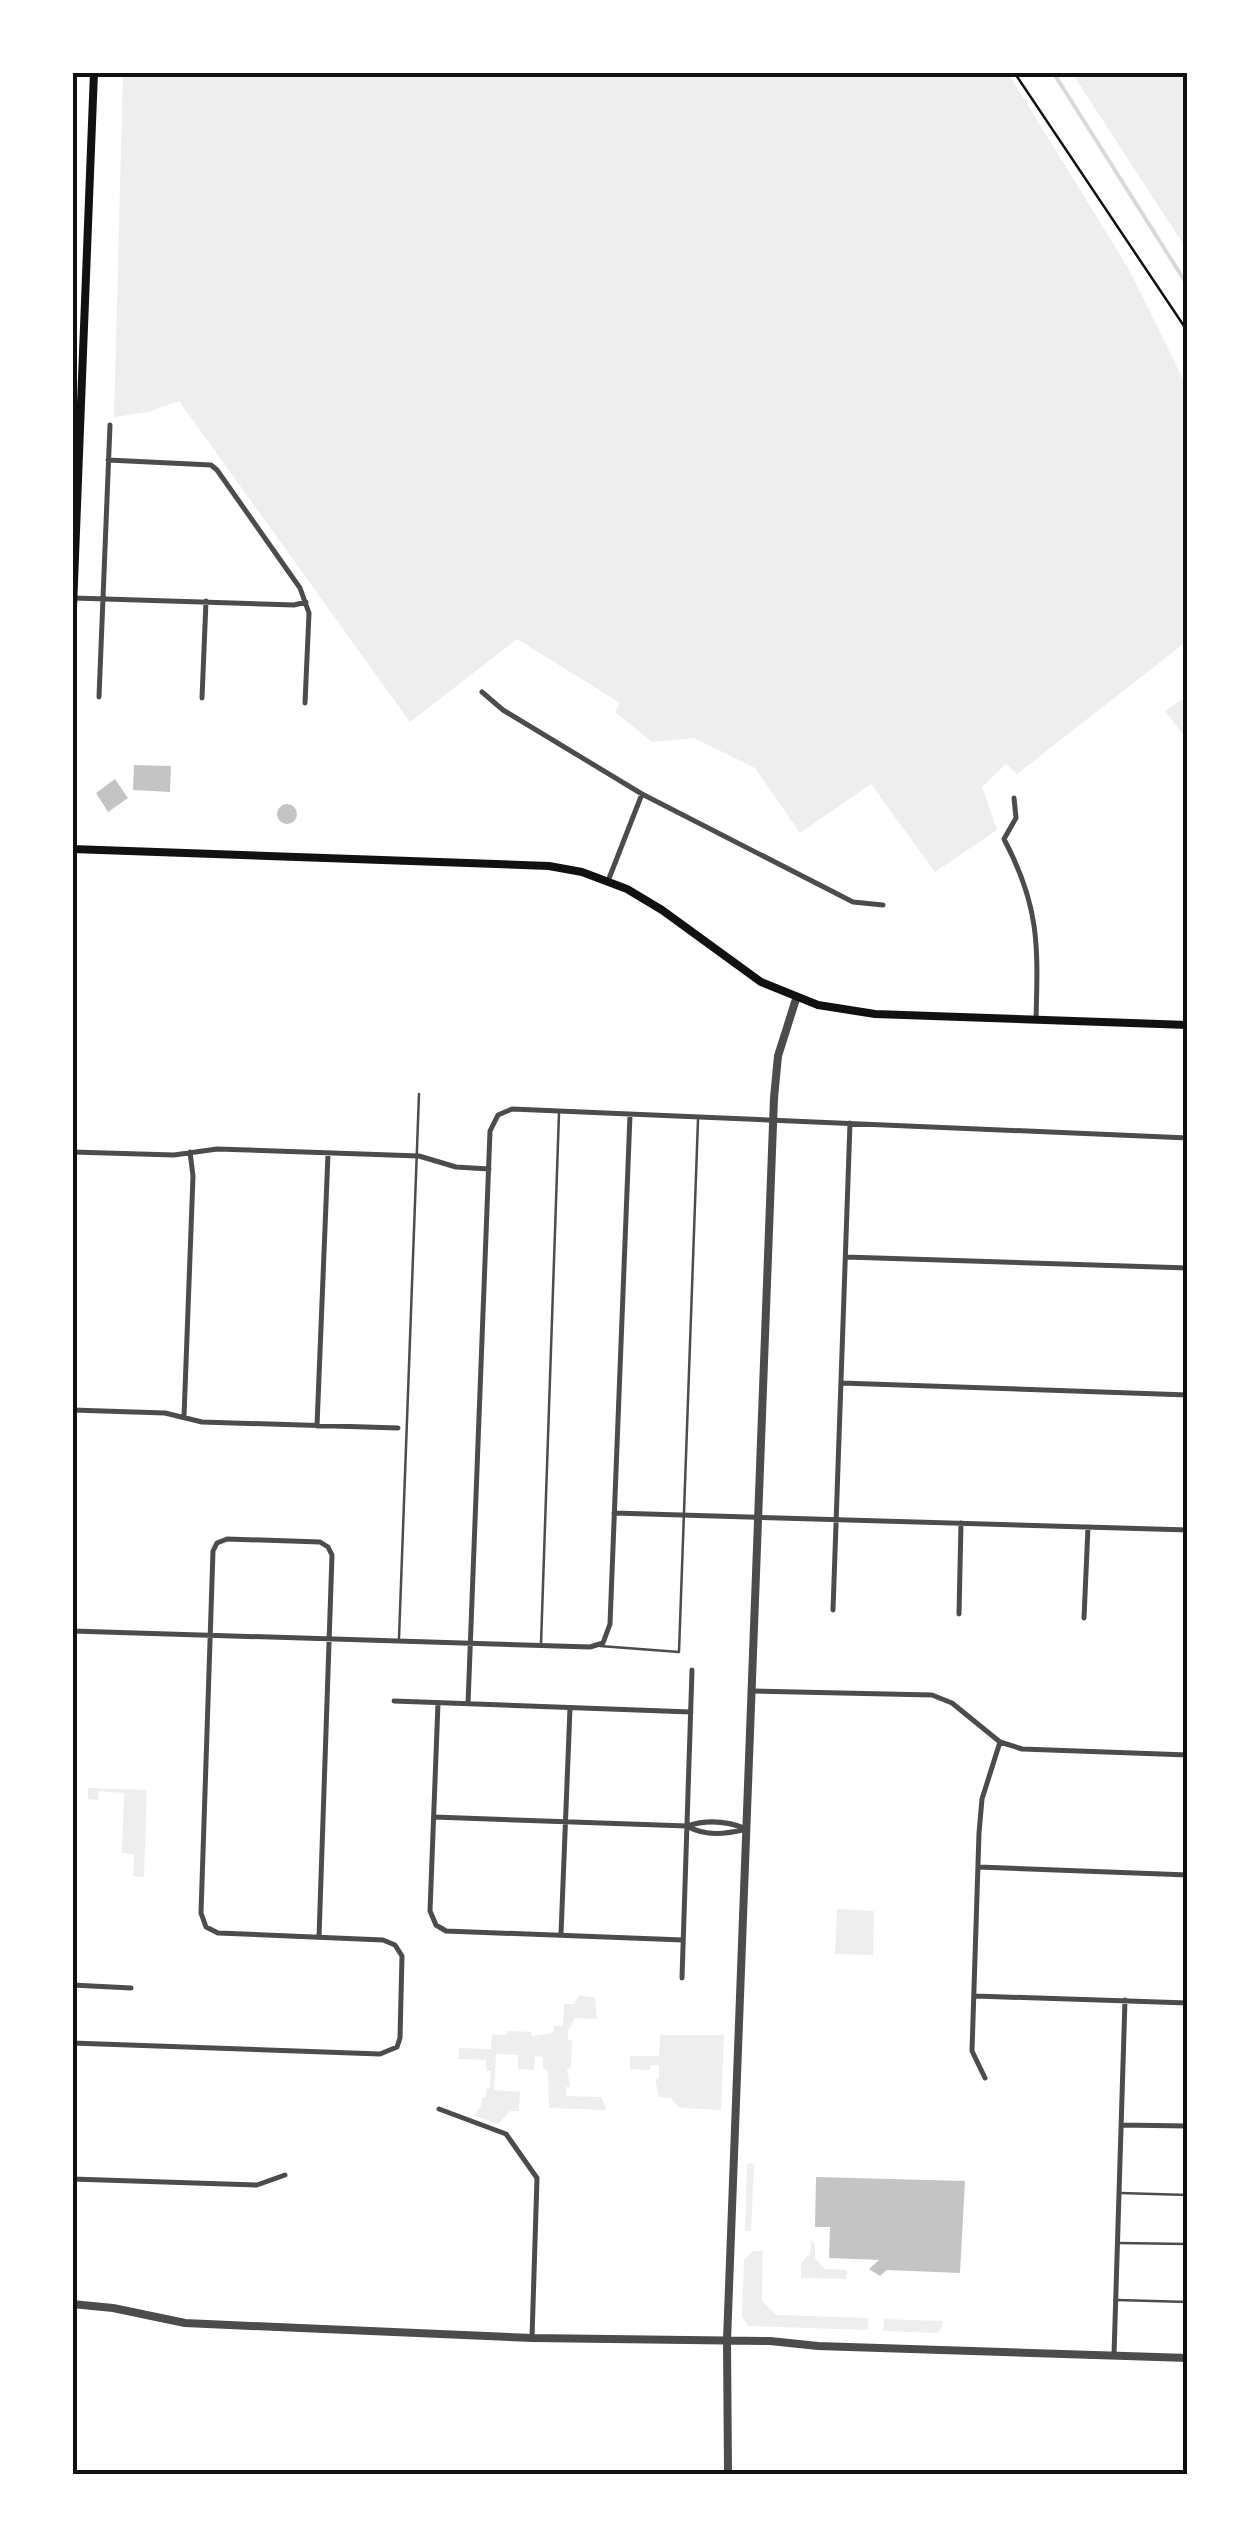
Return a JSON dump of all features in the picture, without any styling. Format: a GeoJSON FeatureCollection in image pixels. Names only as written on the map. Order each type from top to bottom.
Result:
{"type":"FeatureCollection","features":[{"type":"Feature","properties":{"kind":"main road"},"geometry":{"type":"LineString","coordinates":[[72,633],[76,433],[94,72]]}},
{"type":"Feature","properties":{"kind":"main road"},"geometry":{"type":"LineString","coordinates":[[72,849],[528,864],[572,870],[608,881],[650,902],[751,976],[796,999],[866,1013],[1188,1024]]}},
{"type":"Feature","properties":{"kind":"street"},"geometry":{"type":"LineString","coordinates":[[99,698],[110,425]]}},
{"type":"Feature","properties":{"kind":"street"},"geometry":{"type":"LineString","coordinates":[[108,460],[211,465],[290,573],[306,602],[306,703]]}},
{"type":"Feature","properties":{"kind":"street"},"geometry":{"type":"LineString","coordinates":[[74,598],[294,605],[306,602]]}},
{"type":"Feature","properties":{"kind":"street"},"geometry":{"type":"LineString","coordinates":[[202,698],[206,602]]}},
{"type":"Feature","properties":{"kind":"street"},"geometry":{"type":"LineString","coordinates":[[482,692],[504,710],[642,794],[853,902],[883,905]]}},
{"type":"Feature","properties":{"kind":"street"},"geometry":{"type":"LineString","coordinates":[[608,881],[642,794]]}},
{"type":"Feature","properties":{"kind":"street"},"geometry":{"type":"LineString","coordinates":[[1014,798],[1016,818],[1004,839],[1035,915],[1036,1020]]}},
{"type":"Feature","properties":{"kind":"street"},"geometry":{"type":"LineString","coordinates":[[728,2474],[728,2340],[774,1120],[778,1056],[796,999]]}},
{"type":"Feature","properties":{"kind":"street"},"geometry":{"type":"LineString","coordinates":[[468,1704],[490,1127],[498,1115],[512,1109],[1188,1138]]}},
{"type":"Feature","properties":{"kind":"street"},"geometry":{"type":"LineString","coordinates":[[72,1630],[599,1646],[608,1636],[610,1624],[630,1114]]}},
{"type":"Feature","properties":{"kind":"street"},"geometry":{"type":"LineString","coordinates":[[833,1610],[850,1123]]}},
{"type":"Feature","properties":{"kind":"street"},"geometry":{"type":"LineString","coordinates":[[72,1152],[174,1156],[216,1149],[417,1156],[456,1167],[489,1169]]}},
{"type":"Feature","properties":{"kind":"street"},"geometry":{"type":"LineString","coordinates":[[184,1416],[193,1176],[190,1152]]}},
{"type":"Feature","properties":{"kind":"street"},"geometry":{"type":"LineString","coordinates":[[318,1426],[328,1153]]}},
{"type":"Feature","properties":{"kind":"street"},"geometry":{"type":"LineString","coordinates":[[846,1257],[1188,1268]]}},
{"type":"Feature","properties":{"kind":"street"},"geometry":{"type":"LineString","coordinates":[[841,1383],[1188,1394]]}},
{"type":"Feature","properties":{"kind":"street"},"geometry":{"type":"LineString","coordinates":[[72,1410],[184,1416],[202,1422],[398,1428]]}},
{"type":"Feature","properties":{"kind":"street"},"geometry":{"type":"LineString","coordinates":[[614,1513],[1188,1530]]}},
{"type":"Feature","properties":{"kind":"street"},"geometry":{"type":"LineString","coordinates":[[959,1614],[961,1522]]}},
{"type":"Feature","properties":{"kind":"street"},"geometry":{"type":"LineString","coordinates":[[1084,1618],[1088,1527]]}},
{"type":"Feature","properties":{"kind":"street"},"geometry":{"type":"LineString","coordinates":[[72,2042],[380,2054],[398,2047],[402,1956],[396,1945],[383,1940],[218,1934],[206,1927],[201,1913],[213,1552],[218,1543],[227,1539],[320,1542],[332,1556],[319,1937]]}},
{"type":"Feature","properties":{"kind":"street"},"geometry":{"type":"LineString","coordinates":[[682,1978],[692,1670]]}},
{"type":"Feature","properties":{"kind":"street"},"geometry":{"type":"LineString","coordinates":[[752,1690],[932,1695],[962,1710],[1000,1742],[1022,1749],[1188,1755]]}},
{"type":"Feature","properties":{"kind":"street"},"geometry":{"type":"LineString","coordinates":[[394,1701],[691,1712]]}},
{"type":"Feature","properties":{"kind":"street"},"geometry":{"type":"LineString","coordinates":[[438,1703],[430,1911],[434,1923],[446,1930],[683,1940]]}},
{"type":"Feature","properties":{"kind":"street"},"geometry":{"type":"LineString","coordinates":[[561,1935],[570,1708]]}},
{"type":"Feature","properties":{"kind":"street"},"geometry":{"type":"LineString","coordinates":[[985,2078],[972,2051],[982,1799],[1000,1742]]}},
{"type":"Feature","properties":{"kind":"street"},"geometry":{"type":"LineString","coordinates":[[434,1817],[687,1826],[701,1821],[729,1822],[747,1828]]}},
{"type":"Feature","properties":{"kind":"street"},"geometry":{"type":"LineString","coordinates":[[687,1826],[700,1833],[729,1833],[747,1828]]}},
{"type":"Feature","properties":{"kind":"street"},"geometry":{"type":"LineString","coordinates":[[979,1867],[1188,1875]]}},
{"type":"Feature","properties":{"kind":"street"},"geometry":{"type":"LineString","coordinates":[[72,1986],[131,1988]]}},
{"type":"Feature","properties":{"kind":"street"},"geometry":{"type":"LineString","coordinates":[[976,1996],[1188,2003]]}},
{"type":"Feature","properties":{"kind":"street"},"geometry":{"type":"LineString","coordinates":[[1114,2355],[1125,2000]]}},
{"type":"Feature","properties":{"kind":"street"},"geometry":{"type":"LineString","coordinates":[[439,2109],[506,2134],[537,2178],[532,2338]]}},
{"type":"Feature","properties":{"kind":"street"},"geometry":{"type":"LineString","coordinates":[[1121,2125],[1188,2126]]}},
{"type":"Feature","properties":{"kind":"street"},"geometry":{"type":"LineString","coordinates":[[72,2179],[257,2185],[285,2175]]}},
{"type":"Feature","properties":{"kind":"street"},"geometry":{"type":"LineString","coordinates":[[72,2304],[185,2323],[1188,2358]]}},
{"type":"Feature","properties":{"kind":"lane"},"geometry":{"type":"LineString","coordinates":[[399,1641],[420,1094]]}},
{"type":"Feature","properties":{"kind":"lane"},"geometry":{"type":"LineString","coordinates":[[540,1646],[559,1111]]}},
{"type":"Feature","properties":{"kind":"lane"},"geometry":{"type":"LineString","coordinates":[[599,1646],[679,1652],[698,1117]]}},
{"type":"Feature","properties":{"kind":"lane"},"geometry":{"type":"LineString","coordinates":[[1118,2193],[1188,2195]]}},
{"type":"Feature","properties":{"kind":"lane"},"geometry":{"type":"LineString","coordinates":[[1117,2242],[1188,2244]]}},
{"type":"Feature","properties":{"kind":"lane"},"geometry":{"type":"LineString","coordinates":[[1115,2300],[1188,2302]]}},
{"type":"Feature","properties":{"kind":"path"},"geometry":{"type":"LineString","coordinates":[[1014,72],[1188,332]]}},
{"type":"Feature","properties":{"kind":"shaded area"},"geometry":{"type":"Polygon","coordinates":[[[123,73],[1008,73],[1127,266],[1187,387],[1187,641],[1017,774],[1006,764],[982,787],[997,830],[935,872],[871,784],[800,833],[755,768],[694,738],[652,742],[615,712],[620,703],[517,639],[410,722],[179,401],[148,412],[114,417],[123,73]]]}},
{"type":"Feature","properties":{"kind":"shaded area"},"geometry":{"type":"Polygon","coordinates":[[[1072,73],[1187,73],[1187,250],[1072,73]]]}},
{"type":"Feature","properties":{"kind":"shaded area"},"geometry":{"type":"Polygon","coordinates":[[[1187,696],[1187,740],[1165,711],[1187,696]]]}},
{"type":"Feature","properties":{"kind":"shaded area"},"geometry":{"type":"Polygon","coordinates":[[[88,1788],[147,1790],[144,1877],[133,1876],[134,1854],[122,1853],[124,1793],[99,1791],[98,1800],[88,1799],[88,1788]]]}},
{"type":"Feature","properties":{"kind":"shaded area"},"geometry":{"type":"Polygon","coordinates":[[[837,1909],[874,1911],[873,1955],[835,1954],[837,1909]]]}},
{"type":"Feature","properties":{"kind":"shaded area"},"geometry":{"type":"Polygon","coordinates":[[[579,1995],[595,1998],[597,2019],[575,2018],[568,2031],[568,2040],[572,2041],[571,2068],[567,2069],[570,2087],[566,2087],[566,2096],[602,2097],[606,2110],[549,2108],[548,2072],[543,2067],[543,2057],[535,2056],[534,2070],[518,2069],[518,2055],[496,2054],[494,2090],[520,2092],[519,2111],[510,2111],[498,2124],[474,2115],[490,2088],[491,2071],[487,2071],[486,2060],[458,2059],[459,2048],[491,2049],[492,2034],[506,2035],[507,2031],[531,2032],[532,2036],[553,2033],[554,2026],[563,2026],[564,2004],[574,2004],[579,1995]]]}},
{"type":"Feature","properties":{"kind":"shaded area"},"geometry":{"type":"Polygon","coordinates":[[[660,2035],[724,2035],[721,2110],[680,2108],[671,2098],[659,2097],[655,2079],[659,2078],[659,2065],[651,2065],[650,2070],[630,2069],[630,2056],[659,2056],[660,2035]]]}},
{"type":"Feature","properties":{"kind":"shaded area"},"geometry":{"type":"Polygon","coordinates":[[[751,2163],[751,2231],[745,2231],[747,2164],[751,2163]]]}},
{"type":"Feature","properties":{"kind":"shaded area"},"geometry":{"type":"Polygon","coordinates":[[[811,2240],[815,2244],[815,2258],[825,2269],[847,2270],[846,2279],[801,2278],[801,2263],[810,2254],[811,2240]]]}},
{"type":"Feature","properties":{"kind":"shaded area"},"geometry":{"type":"Polygon","coordinates":[[[753,2251],[763,2251],[762,2301],[776,2315],[868,2318],[868,2330],[748,2326],[742,2316],[744,2260],[753,2251]]]}},
{"type":"Feature","properties":{"kind":"shaded area"},"geometry":{"type":"Polygon","coordinates":[[[884,2319],[942,2321],[942,2328],[937,2333],[883,2331],[884,2319]]]}},
{"type":"Feature","properties":{"kind":"building"},"geometry":{"type":"Polygon","coordinates":[[[134,765],[171,766],[170,792],[133,790],[134,765]]]}},
{"type":"Feature","properties":{"kind":"building"},"geometry":{"type":"Polygon","coordinates":[[[115,779],[128,798],[108,812],[96,793],[115,779]]]}},
{"type":"Feature","properties":{"kind":"building"},"geometry":{"type":"Polygon","coordinates":[[[287,804],[297,814],[287,824],[277,814],[287,804]]]}},
{"type":"Feature","properties":{"kind":"building"},"geometry":{"type":"Polygon","coordinates":[[[816,2177],[965,2181],[960,2273],[887,2270],[880,2276],[869,2269],[879,2260],[829,2258],[830,2227],[815,2227],[816,2177]]]}},
{"type":"Feature","properties":{"kind":"waterway"},"geometry":{"type":"LineString","coordinates":[[1053,72],[1188,286]]}}]}
